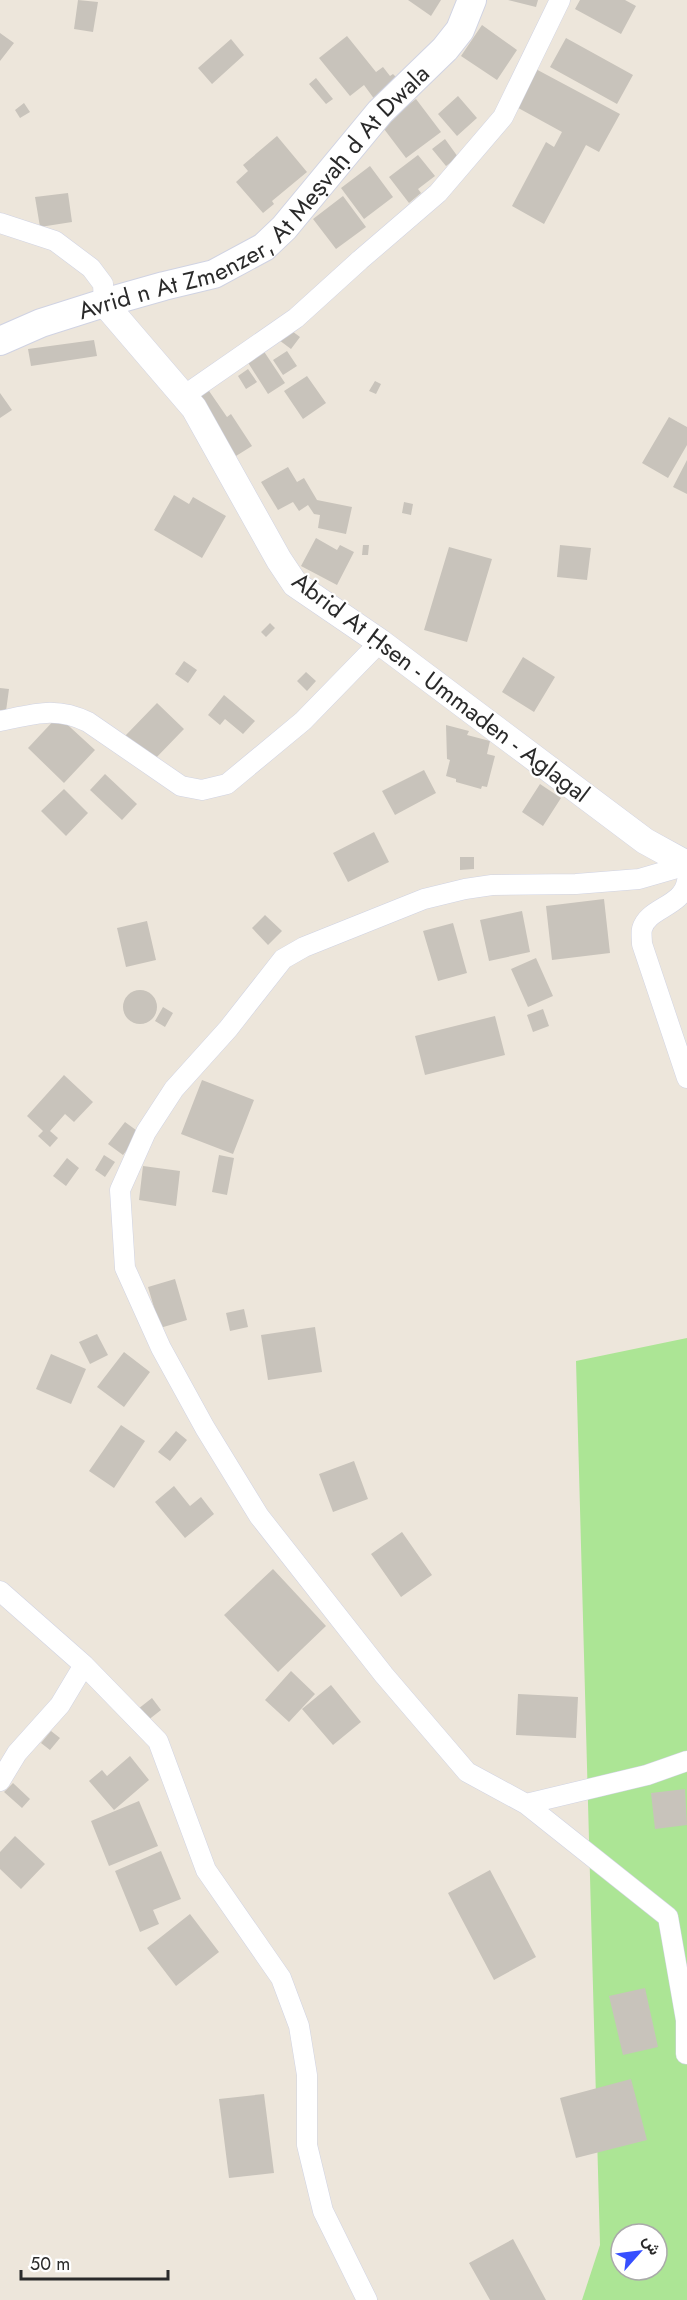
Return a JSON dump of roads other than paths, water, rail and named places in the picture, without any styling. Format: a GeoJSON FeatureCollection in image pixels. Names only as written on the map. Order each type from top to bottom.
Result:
{"type":"FeatureCollection","features":[{"type":"Feature","properties":{"kind":"main road","name":"Avrid n At Zmenzer, At Meṣvaḥ d At Dwala"},"geometry":{"type":"LineString","coordinates":[[0,341],[41,323],[104,303],[164,285],[214,274],[264,247],[284,228],[380,112],[445,49],[460,30],[472,0]]}},
{"type":"Feature","properties":{"kind":"street"},"geometry":{"type":"LineString","coordinates":[[185,395],[296,318],[438,193],[503,117],[560,0]]}},
{"type":"Feature","properties":{"kind":"street"},"geometry":{"type":"LineString","coordinates":[[0,223],[55,241],[91,268],[103,284],[104,303]]}},
{"type":"Feature","properties":{"kind":"street","name":"Abrid At Ḥsen - Ummaden - Aglagal"},"geometry":{"type":"LineString","coordinates":[[104,303],[185,395],[222,456],[279,560],[296,584],[380,642],[645,841],[687,864]]}},
{"type":"Feature","properties":{"kind":"street"},"geometry":{"type":"LineString","coordinates":[[0,722],[52,711],[73,715],[88,722],[181,786],[202,790],[227,784],[303,721],[380,642]]}},
{"type":"Feature","properties":{"kind":"street"},"geometry":{"type":"LineString","coordinates":[[686,2054],[686,2020],[668,1917],[526,1804],[467,1772],[384,1675],[259,1516],[205,1428],[161,1348],[125,1268],[120,1190],[146,1132],[174,1089],[228,1029],[283,959],[304,947],[424,899],[465,889],[492,885],[576,884],[639,879],[687,864]]}},
{"type":"Feature","properties":{"kind":"street"},"geometry":{"type":"LineString","coordinates":[[687,881],[687,885],[677,900],[647,921],[642,930],[642,944],[687,1078]]}},
{"type":"Feature","properties":{"kind":"street"},"geometry":{"type":"LineString","coordinates":[[0,1590],[84,1665],[158,1741],[206,1870],[281,1978],[299,2026],[307,2075],[307,2145],[323,2211],[367,2300]]}},
{"type":"Feature","properties":{"kind":"street"},"geometry":{"type":"LineString","coordinates":[[0,1781],[17,1753],[60,1705],[84,1665]]}},
{"type":"Feature","properties":{"kind":"street"},"geometry":{"type":"LineString","coordinates":[[526,1804],[647,1775],[687,1761]]}}]}
